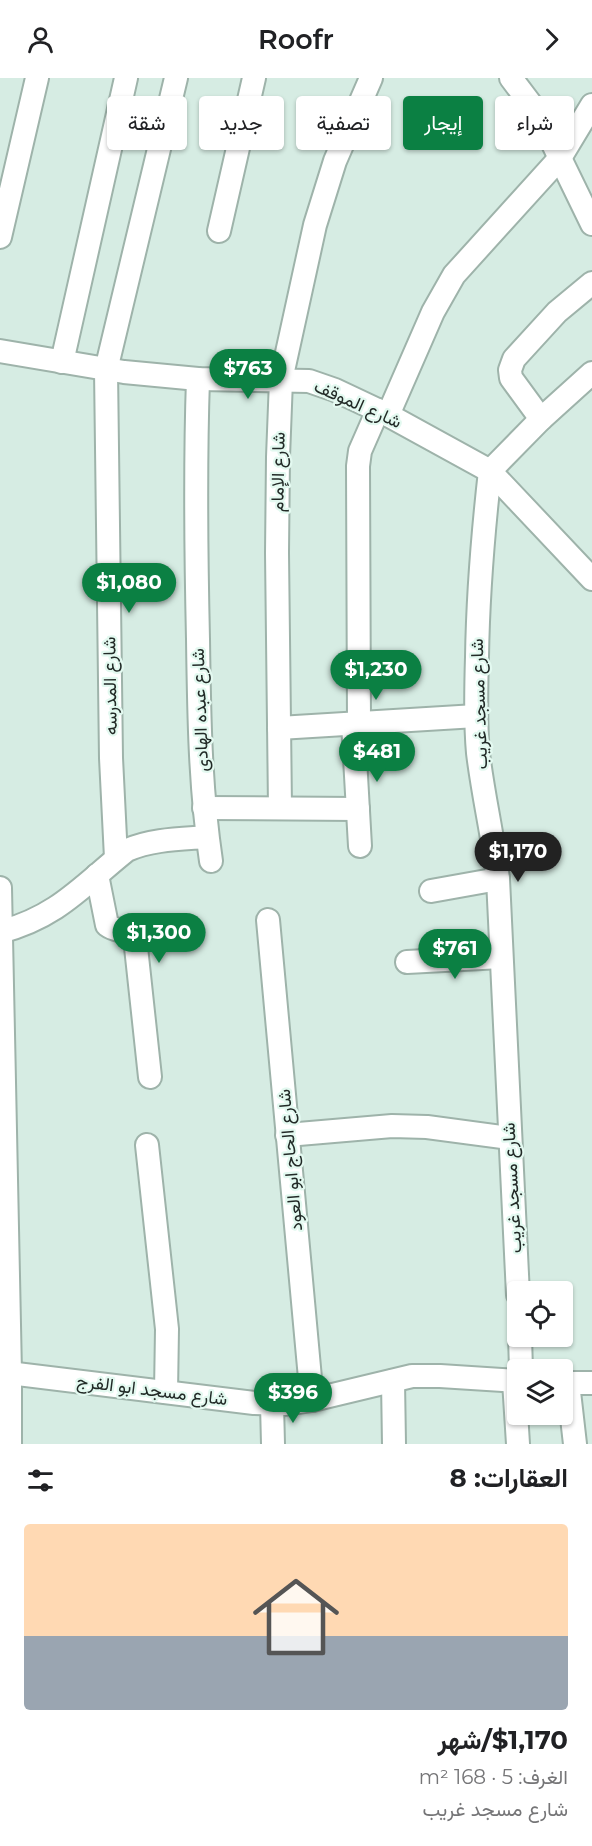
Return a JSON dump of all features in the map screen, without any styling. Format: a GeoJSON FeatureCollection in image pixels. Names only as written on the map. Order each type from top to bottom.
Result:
{"type":"FeatureCollection","features":[{"type":"Feature","properties":{"kind":"street"},"geometry":{"type":"LineString","coordinates":[[0,237],[37,78]]}},
{"type":"Feature","properties":{"kind":"street"},"geometry":{"type":"LineString","coordinates":[[62,362],[126,78]]}},
{"type":"Feature","properties":{"kind":"street","name":"شارع المدرسه"},"geometry":{"type":"LineString","coordinates":[[116,858],[111,758],[106,370],[176,78]]}},
{"type":"Feature","properties":{"kind":"street"},"geometry":{"type":"LineString","coordinates":[[219,231],[254,78]]}},
{"type":"Feature","properties":{"kind":"street","name":"شارع الإمام"},"geometry":{"type":"LineString","coordinates":[[280,808],[278,469],[281,380],[315,225],[335,161],[371,78]]}},
{"type":"Feature","properties":{"kind":"street"},"geometry":{"type":"LineString","coordinates":[[513,79],[539,115],[592,224]]}},
{"type":"Feature","properties":{"kind":"street"},"geometry":{"type":"LineString","coordinates":[[360,846],[356,723],[360,451],[383,413],[454,275],[560,158],[592,105]]}},
{"type":"Feature","properties":{"kind":"street"},"geometry":{"type":"LineString","coordinates":[[541,419],[512,378],[510,370],[513,359],[557,312],[592,283]]}},
{"type":"Feature","properties":{"kind":"street","name":"شارع الموقف"},"geometry":{"type":"LineString","coordinates":[[0,351],[106,370],[198,379],[309,381],[335,390],[383,413],[490,471],[592,579]]}},
{"type":"Feature","properties":{"kind":"street"},"geometry":{"type":"LineString","coordinates":[[490,471],[541,419],[592,373]]}},
{"type":"Feature","properties":{"kind":"street","name":"شارع عبده الهادى"},"geometry":{"type":"LineString","coordinates":[[198,379],[195,477],[200,744],[204,807],[211,861]]}},
{"type":"Feature","properties":{"kind":"street","name":"شارع مسجد غريب"},"geometry":{"type":"LineString","coordinates":[[490,471],[482,537],[478,604],[476,716],[483,789],[493,838],[498,879],[517,1281]]}},
{"type":"Feature","properties":{"kind":"street"},"geometry":{"type":"LineString","coordinates":[[279,728],[476,716]]}},
{"type":"Feature","properties":{"kind":"street"},"geometry":{"type":"LineString","coordinates":[[204,807],[358,809]]}},
{"type":"Feature","properties":{"kind":"street"},"geometry":{"type":"LineString","coordinates":[[1,931],[45,914],[65,903],[116,858],[140,844],[207,837]]}},
{"type":"Feature","properties":{"kind":"street"},"geometry":{"type":"LineString","coordinates":[[97,875],[107,925],[112,929],[128,932],[135,938],[150,1077]]}},
{"type":"Feature","properties":{"kind":"street"},"geometry":{"type":"LineString","coordinates":[[431,891],[498,879]]}},
{"type":"Feature","properties":{"kind":"street"},"geometry":{"type":"LineString","coordinates":[[0,888],[5,1372],[10,1444]]}},
{"type":"Feature","properties":{"kind":"street","name":"شارع الحاج ابو العود"},"geometry":{"type":"LineString","coordinates":[[268,920],[312,1400]]}},
{"type":"Feature","properties":{"kind":"street"},"geometry":{"type":"LineString","coordinates":[[407,962],[501,957]]}},
{"type":"Feature","properties":{"kind":"street"},"geometry":{"type":"LineString","coordinates":[[287,1135],[392,1126],[427,1127],[510,1138]]}},
{"type":"Feature","properties":{"kind":"street"},"geometry":{"type":"LineString","coordinates":[[147,1145],[167,1329],[166,1392]]}},
{"type":"Feature","properties":{"kind":"street","name":"شارع مسجد ابو الفرج"},"geometry":{"type":"LineString","coordinates":[[5,1372],[272,1404],[312,1400],[412,1376],[507,1377]]}},
{"type":"Feature","properties":{"kind":"street"},"geometry":{"type":"LineString","coordinates":[[393,1381],[394,1444]]}},
{"type":"Feature","properties":{"kind":"street"},"geometry":{"type":"LineString","coordinates":[[573,1383],[592,1383]]}},
{"type":"Feature","properties":{"kind":"street"},"geometry":{"type":"LineString","coordinates":[[272,1404],[273,1444]]}},
{"type":"Feature","properties":{"kind":"street"},"geometry":{"type":"LineString","coordinates":[[518,1425],[518,1444]]}},
{"type":"Feature","properties":{"kind":"street"},"geometry":{"type":"LineString","coordinates":[[572,1425],[575,1444]]}}]}
